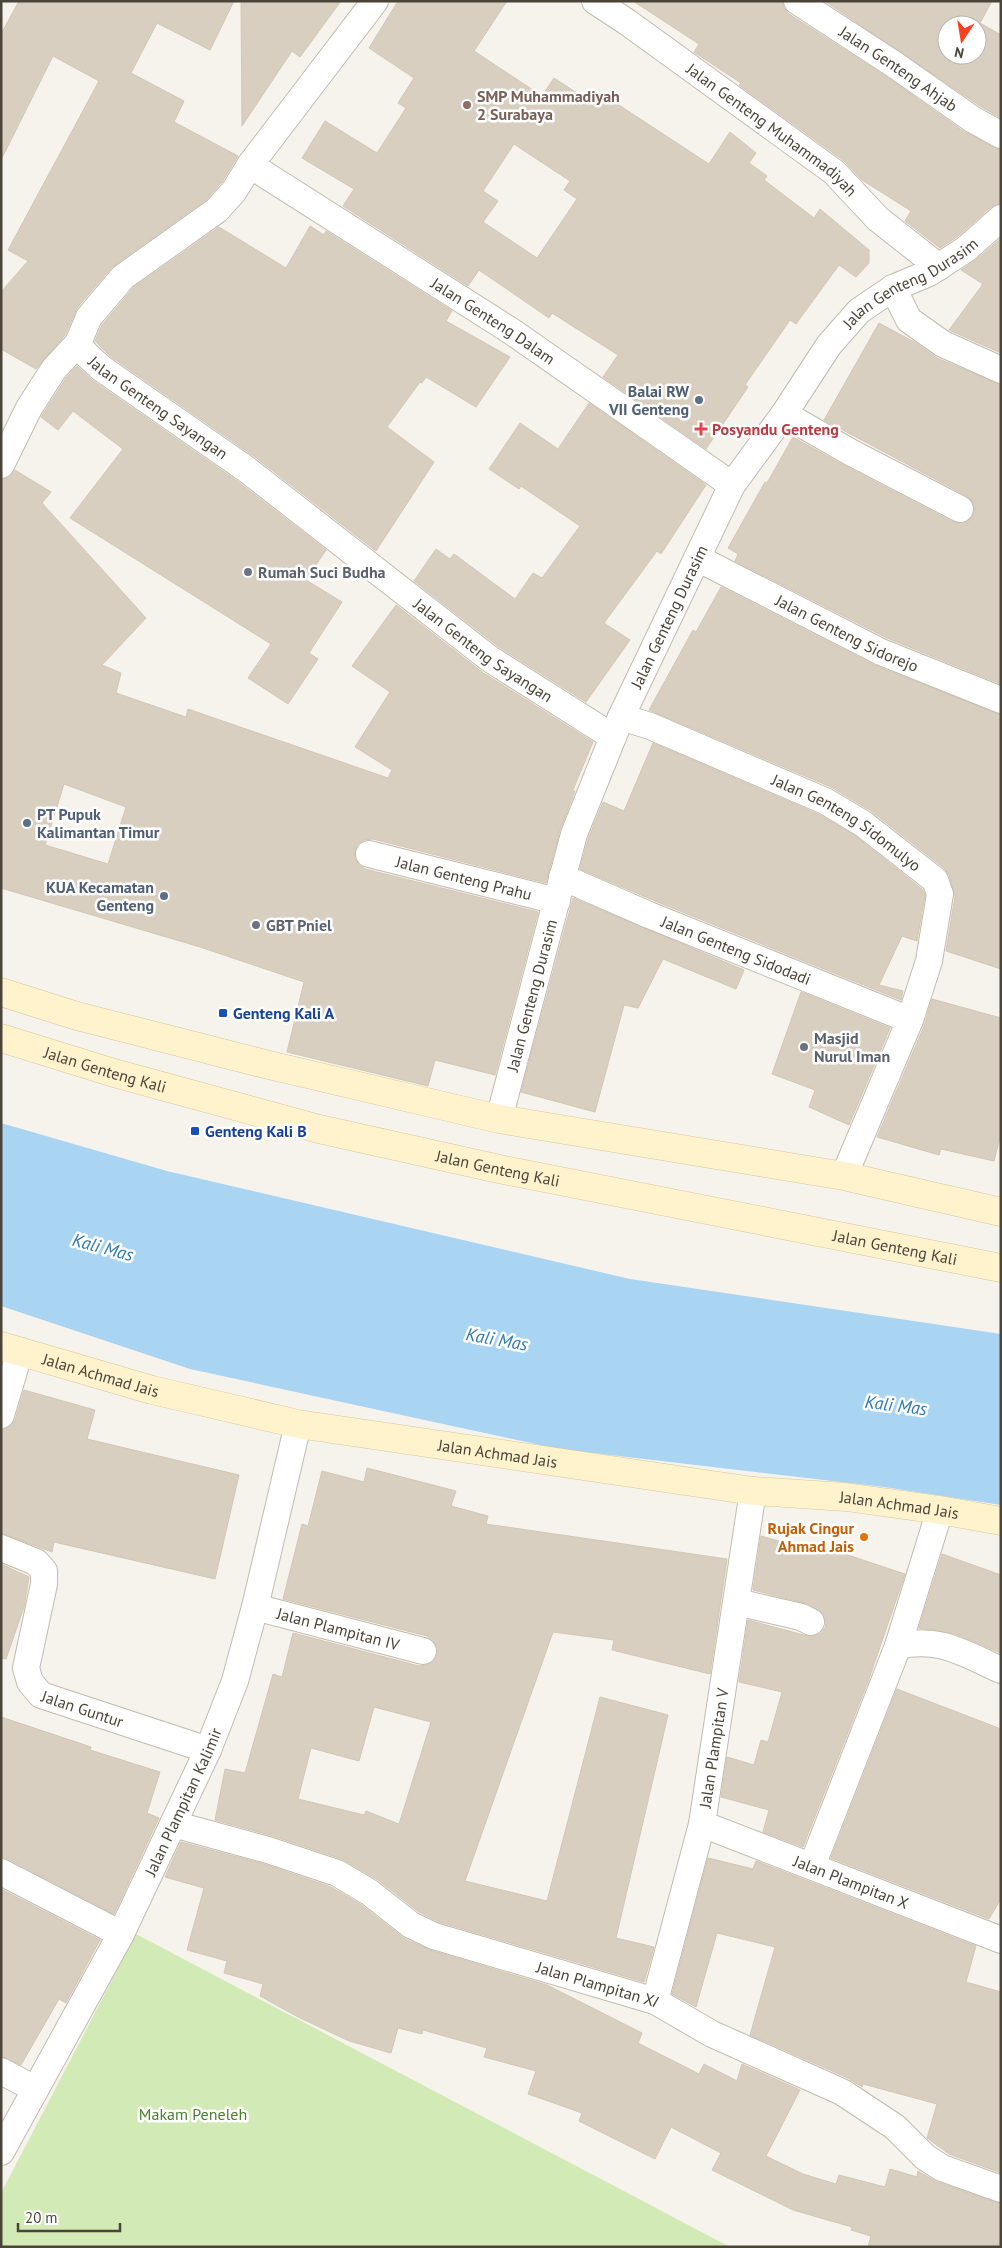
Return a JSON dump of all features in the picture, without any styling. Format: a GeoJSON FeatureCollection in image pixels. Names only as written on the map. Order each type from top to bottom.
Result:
{"type":"FeatureCollection","features":[{"type":"Feature","properties":{"kind":"main road"},"geometry":{"type":"LineString","coordinates":[[1,992],[125,1028],[499,1119],[844,1176],[1001,1212]]}},
{"type":"Feature","properties":{"kind":"main road","name":"Jalan Genteng Kali"},"geometry":{"type":"LineString","coordinates":[[1,1038],[114,1073],[320,1129],[499,1169],[1001,1268]]}},
{"type":"Feature","properties":{"kind":"main road","name":"Jalan Achmad Jais"},"geometry":{"type":"LineString","coordinates":[[11,1349],[152,1390],[298,1424],[753,1491],[846,1497],[940,1510],[1001,1521]]}},
{"type":"Feature","properties":{"kind":"street","name":"Jalan Genteng Sayangan"},"geometry":{"type":"LineString","coordinates":[[375,1],[250,165],[234,191],[217,210],[124,277],[89,317],[78,343],[86,354],[101,368],[246,469],[490,659],[617,727]]}},
{"type":"Feature","properties":{"kind":"street","name":"Jalan Genteng Muhammadiyah"},"geometry":{"type":"LineString","coordinates":[[595,1],[627,22],[834,172],[878,219],[939,267]]}},
{"type":"Feature","properties":{"kind":"street","name":"Jalan Genteng Ahjab"},"geometry":{"type":"LineString","coordinates":[[797,1],[895,65],[972,119],[1001,136]]}},
{"type":"Feature","properties":{"kind":"street","name":"Jalan Genteng Dalam"},"geometry":{"type":"LineString","coordinates":[[250,165],[511,331],[732,485]]}},
{"type":"Feature","properties":{"kind":"street","name":"Jalan Genteng Durasim"},"geometry":{"type":"LineString","coordinates":[[499,1119],[574,834],[617,727],[732,485],[784,414],[829,345],[859,311],[893,288],[939,267],[966,250],[1001,218]]}},
{"type":"Feature","properties":{"kind":"street"},"geometry":{"type":"LineString","coordinates":[[893,288],[909,320],[943,344],[1001,370]]}},
{"type":"Feature","properties":{"kind":"street"},"geometry":{"type":"LineString","coordinates":[[1,465],[29,408],[54,369],[78,343]]}},
{"type":"Feature","properties":{"kind":"street"},"geometry":{"type":"LineString","coordinates":[[784,414],[850,452],[960,509]]}},
{"type":"Feature","properties":{"kind":"street","name":"Jalan Genteng Sidorejo"},"geometry":{"type":"LineString","coordinates":[[697,558],[881,652],[1001,700]]}},
{"type":"Feature","properties":{"kind":"street","name":"Jalan Genteng Sidomulyo"},"geometry":{"type":"LineString","coordinates":[[617,727],[650,726],[825,801],[862,824],[935,880],[940,894],[929,961],[910,1020],[844,1176]]}},
{"type":"Feature","properties":{"kind":"street","name":"Jalan Genteng Prahu"},"geometry":{"type":"LineString","coordinates":[[369,854],[560,889]]}},
{"type":"Feature","properties":{"kind":"street","name":"Jalan Genteng Sidodadi"},"geometry":{"type":"LineString","coordinates":[[560,889],[649,915],[910,1020]]}},
{"type":"Feature","properties":{"kind":"street"},"geometry":{"type":"LineString","coordinates":[[1,1415],[11,1349]]}},
{"type":"Feature","properties":{"kind":"street","name":"Jalan Plampitan Kalimir"},"geometry":{"type":"LineString","coordinates":[[1,2152],[121,1934],[208,1750],[235,1681],[255,1607],[298,1424]]}},
{"type":"Feature","properties":{"kind":"street","name":"Jalan Plampitan V"},"geometry":{"type":"LineString","coordinates":[[655,2001],[702,1824],[753,1491]]}},
{"type":"Feature","properties":{"kind":"street"},"geometry":{"type":"LineString","coordinates":[[812,1866],[898,1646],[940,1510]]}},
{"type":"Feature","properties":{"kind":"street","name":"Jalan Guntur"},"geometry":{"type":"LineString","coordinates":[[1,1548],[36,1562],[44,1571],[44,1584],[26,1668],[30,1682],[41,1695],[208,1750]]}},
{"type":"Feature","properties":{"kind":"street"},"geometry":{"type":"LineString","coordinates":[[737,1602],[801,1617],[811,1622]]}},
{"type":"Feature","properties":{"kind":"street","name":"Jalan Plampitan IV"},"geometry":{"type":"LineString","coordinates":[[255,1607],[423,1651]]}},
{"type":"Feature","properties":{"kind":"street"},"geometry":{"type":"LineString","coordinates":[[898,1646],[915,1642],[940,1643],[1001,1670]]}},
{"type":"Feature","properties":{"kind":"street","name":"Jalan Plampitan XI"},"geometry":{"type":"LineString","coordinates":[[173,1824],[268,1850],[338,1873],[369,1892],[411,1925],[434,1936],[655,2001],[712,2034],[842,2092],[894,2127],[925,2157],[942,2168],[1001,2189]]}},
{"type":"Feature","properties":{"kind":"street","name":"Jalan Plampitan X"},"geometry":{"type":"LineString","coordinates":[[702,1824],[1001,1940]]}},
{"type":"Feature","properties":{"kind":"street"},"geometry":{"type":"LineString","coordinates":[[1,1872],[121,1934]]}},
{"type":"Feature","properties":{"kind":"street"},"geometry":{"type":"LineString","coordinates":[[1,2071],[35,2089]]}},
{"type":"Feature","properties":{"kind":"green space","name":"Makam Peneleh"},"geometry":{"type":"Polygon","coordinates":[[[136,1934],[730,2247],[1,2247],[1,2193],[136,1934]]]}},
{"type":"Feature","properties":{"kind":"water","name":"Kali Mas"},"geometry":{"type":"Polygon","coordinates":[[[1,1123],[167,1171],[630,1279],[1001,1334],[1001,1505],[884,1487],[559,1449],[190,1369],[1,1306],[1,1123]]]}},
{"type":"Feature","properties":{"kind":"building"},"geometry":{"type":"Polygon","coordinates":[[[19,1],[234,1],[210,50],[157,23],[131,73],[184,101],[174,122],[238,156],[222,182],[207,199],[112,267],[77,308],[65,335],[36,369],[1,349],[1,292],[28,261],[8,250],[99,81],[53,56],[1,160],[1,34],[19,1]]]}},
{"type":"Feature","properties":{"kind":"building"},"geometry":{"type":"Polygon","coordinates":[[[241,1],[341,1],[300,57],[292,51],[242,126],[241,1]]]}},
{"type":"Feature","properties":{"kind":"building"},"geometry":{"type":"Polygon","coordinates":[[[398,1],[507,1],[474,51],[542,96],[554,78],[592,103],[599,92],[709,164],[730,132],[756,153],[749,163],[767,176],[764,180],[814,218],[820,209],[869,250],[869,263],[856,277],[839,265],[796,324],[790,320],[745,385],[748,387],[706,449],[603,377],[618,355],[552,313],[549,318],[479,270],[468,286],[343,206],[354,189],[302,158],[325,121],[377,153],[406,108],[398,103],[414,78],[369,48],[398,1]],[[514,144],[483,191],[498,201],[483,222],[537,258],[577,199],[564,190],[570,181],[514,144]]]}},
{"type":"Feature","properties":{"kind":"building"},"geometry":{"type":"Polygon","coordinates":[[[633,1],[782,1],[784,8],[789,14],[887,77],[963,131],[1001,150],[1001,203],[991,207],[957,237],[940,248],[905,221],[911,211],[862,180],[843,160],[739,85],[741,83],[694,52],[699,44],[633,1]]]}},
{"type":"Feature","properties":{"kind":"building"},"geometry":{"type":"Polygon","coordinates":[[[825,1],[992,1],[984,15],[937,15],[937,65],[987,65],[987,27],[1001,35],[1001,118],[980,106],[825,1]]]}},
{"type":"Feature","properties":{"kind":"building"},"geometry":{"type":"Polygon","coordinates":[[[310,226],[324,235],[326,231],[452,311],[446,321],[510,357],[476,407],[426,377],[422,383],[420,382],[387,427],[434,462],[376,551],[255,457],[110,356],[95,341],[102,325],[133,288],[219,227],[286,268],[310,226]]]}},
{"type":"Feature","properties":{"kind":"building"},"geometry":{"type":"Polygon","coordinates":[[[1001,238],[1001,353],[949,330],[983,284],[961,270],[976,260],[1001,238]]]}},
{"type":"Feature","properties":{"kind":"building"},"geometry":{"type":"Polygon","coordinates":[[[879,323],[916,343],[937,358],[1001,385],[1001,684],[887,638],[735,561],[738,554],[728,548],[793,437],[953,522],[961,524],[973,516],[975,508],[967,496],[824,420],[879,323]]]}},
{"type":"Feature","properties":{"kind":"building"},"geometry":{"type":"Polygon","coordinates":[[[77,366],[92,380],[237,481],[326,550],[306,580],[342,602],[309,653],[318,659],[288,704],[248,678],[271,644],[70,518],[123,449],[73,411],[58,430],[41,417],[66,378],[77,366]]]}},
{"type":"Feature","properties":{"kind":"building"},"geometry":{"type":"Polygon","coordinates":[[[589,403],[706,485],[661,554],[657,551],[604,623],[630,640],[586,702],[499,647],[414,581],[436,549],[450,559],[454,554],[515,599],[533,573],[542,578],[580,526],[521,486],[519,489],[489,469],[520,423],[558,449],[589,403]]]}},
{"type":"Feature","properties":{"kind":"building"},"geometry":{"type":"Polygon","coordinates":[[[15,470],[51,492],[42,503],[146,618],[102,665],[121,673],[116,693],[186,717],[188,709],[388,778],[392,770],[355,747],[390,692],[352,666],[396,605],[482,672],[593,742],[573,790],[575,791],[560,830],[546,883],[373,839],[364,840],[358,844],[355,850],[355,859],[365,869],[538,912],[495,1075],[435,1060],[428,1086],[287,1052],[304,982],[200,947],[1,888],[1,480],[10,477],[15,470]],[[64,784],[45,845],[108,864],[126,807],[64,784]]]}},
{"type":"Feature","properties":{"kind":"building"},"geometry":{"type":"Polygon","coordinates":[[[721,587],[874,665],[1001,715],[1001,969],[946,951],[955,896],[949,875],[944,868],[871,811],[831,787],[649,710],[693,630],[696,632],[721,587]]]}},
{"type":"Feature","properties":{"kind":"building"},"geometry":{"type":"Polygon","coordinates":[[[653,743],[818,814],[854,835],[922,889],[925,895],[917,941],[902,936],[879,985],[903,991],[901,1000],[580,869],[588,839],[603,802],[624,811],[653,743]]]}},
{"type":"Feature","properties":{"kind":"building"},"geometry":{"type":"Polygon","coordinates":[[[573,898],[744,970],[736,989],[663,959],[638,1008],[624,1005],[595,1112],[521,1092],[573,898]]]}},
{"type":"Feature","properties":{"kind":"building"},"geometry":{"type":"Polygon","coordinates":[[[801,992],[890,1028],[849,1125],[809,1107],[815,1090],[772,1074],[801,992]]]}},
{"type":"Feature","properties":{"kind":"building"},"geometry":{"type":"Polygon","coordinates":[[[932,999],[1001,1018],[1001,1133],[994,1161],[941,1149],[939,1155],[877,1137],[924,1026],[932,999]]]}},
{"type":"Feature","properties":{"kind":"building"},"geometry":{"type":"Polygon","coordinates":[[[24,1390],[95,1410],[87,1439],[239,1475],[215,1579],[54,1542],[52,1552],[1,1533],[1,1430],[11,1426],[15,1420],[24,1390]]]}},
{"type":"Feature","properties":{"kind":"building"},"geometry":{"type":"Polygon","coordinates":[[[367,1468],[456,1491],[451,1506],[488,1516],[486,1524],[727,1559],[710,1674],[612,1650],[614,1640],[553,1632],[465,1881],[547,1901],[600,1697],[668,1715],[616,1938],[654,1947],[644,1982],[439,1922],[419,1912],[378,1880],[342,1859],[273,1836],[215,1820],[225,1769],[245,1773],[273,1674],[282,1677],[293,1633],[419,1666],[427,1665],[434,1661],[437,1655],[437,1647],[433,1640],[427,1636],[283,1599],[302,1524],[308,1526],[322,1471],[364,1482],[367,1468]],[[374,1707],[359,1761],[311,1748],[298,1799],[364,1815],[366,1811],[399,1824],[431,1722],[374,1707]]]}},
{"type":"Feature","properties":{"kind":"building"},"geometry":{"type":"Polygon","coordinates":[[[761,1536],[822,1553],[824,1547],[905,1574],[869,1679],[803,1847],[763,1832],[769,1810],[721,1797],[727,1757],[754,1765],[761,1740],[768,1742],[782,1692],[739,1682],[748,1620],[811,1637],[820,1634],[825,1628],[826,1622],[823,1613],[808,1604],[753,1590],[761,1536]]]}},
{"type":"Feature","properties":{"kind":"building"},"geometry":{"type":"Polygon","coordinates":[[[942,1554],[1001,1575],[1001,1653],[955,1634],[919,1628],[942,1554]]]}},
{"type":"Feature","properties":{"kind":"building"},"geometry":{"type":"Polygon","coordinates":[[[1,1564],[29,1577],[24,1607],[6,1659],[1,1658],[1,1564]]]}},
{"type":"Feature","properties":{"kind":"building"},"geometry":{"type":"Polygon","coordinates":[[[897,1689],[1001,1729],[1001,1899],[989,1919],[831,1858],[897,1689]]]}},
{"type":"Feature","properties":{"kind":"building"},"geometry":{"type":"Polygon","coordinates":[[[1,1717],[91,1747],[90,1750],[160,1772],[147,1813],[159,1818],[114,1914],[1,1857],[1,1717]]]}},
{"type":"Feature","properties":{"kind":"building"},"geometry":{"type":"Polygon","coordinates":[[[181,1842],[264,1864],[331,1887],[360,1904],[405,1939],[430,1950],[547,1985],[642,2033],[638,2043],[699,2074],[704,2064],[737,2081],[742,2064],[800,2090],[766,2156],[803,2174],[836,2184],[839,2175],[885,2187],[890,2169],[917,2177],[918,2171],[937,2182],[1001,2204],[1001,2247],[868,2247],[871,2236],[851,2230],[852,2227],[793,2210],[712,2170],[721,2153],[671,2127],[655,2159],[579,2121],[582,2113],[528,2094],[536,2071],[484,2057],[487,2048],[423,2030],[422,2034],[398,2028],[391,2053],[349,2041],[298,2017],[260,1996],[263,1984],[224,1973],[227,1961],[187,1950],[204,1888],[165,1877],[181,1842]]]}},
{"type":"Feature","properties":{"kind":"building"},"geometry":{"type":"Polygon","coordinates":[[[708,1858],[753,1869],[756,1861],[976,1946],[966,1982],[1001,1992],[1001,2173],[949,2154],[927,2138],[937,2104],[863,2084],[862,2087],[848,2078],[750,2035],[775,1947],[717,1933],[696,2007],[672,1994],[708,1858]]]}},
{"type":"Feature","properties":{"kind":"building"},"geometry":{"type":"Polygon","coordinates":[[[1,1889],[100,1940],[66,2003],[59,1999],[21,2065],[1,2056],[1,1889]]]}},
{"type":"Feature","properties":{"kind":"place","name":"SMP Muhammadiyah 2 Surabaya"},"geometry":{"type":"Point","coordinates":[467,105]}},
{"type":"Feature","properties":{"kind":"place","name":"Balai RW VII Genteng"},"geometry":{"type":"Point","coordinates":[699,400]}},
{"type":"Feature","properties":{"kind":"place","name":"Posyandu Genteng"},"geometry":{"type":"Point","coordinates":[701,429]}},
{"type":"Feature","properties":{"kind":"place","name":"Rumah Suci Budha"},"geometry":{"type":"Point","coordinates":[248,572]}},
{"type":"Feature","properties":{"kind":"place","name":"PT Pupuk Kalimantan Timur"},"geometry":{"type":"Point","coordinates":[27,823]}},
{"type":"Feature","properties":{"kind":"place","name":"KUA Kecamatan Genteng"},"geometry":{"type":"Point","coordinates":[164,896]}},
{"type":"Feature","properties":{"kind":"place","name":"GBT Pniel"},"geometry":{"type":"Point","coordinates":[256,925]}},
{"type":"Feature","properties":{"kind":"place","name":"Genteng Kali A"},"geometry":{"type":"Point","coordinates":[223,1013]}},
{"type":"Feature","properties":{"kind":"place","name":"Masjid Nurul Iman"},"geometry":{"type":"Point","coordinates":[804,1047]}},
{"type":"Feature","properties":{"kind":"place","name":"Genteng Kali B"},"geometry":{"type":"Point","coordinates":[195,1131]}},
{"type":"Feature","properties":{"kind":"place","name":"Rujak Cingur Ahmad Jais"},"geometry":{"type":"Point","coordinates":[864,1537]}}]}
